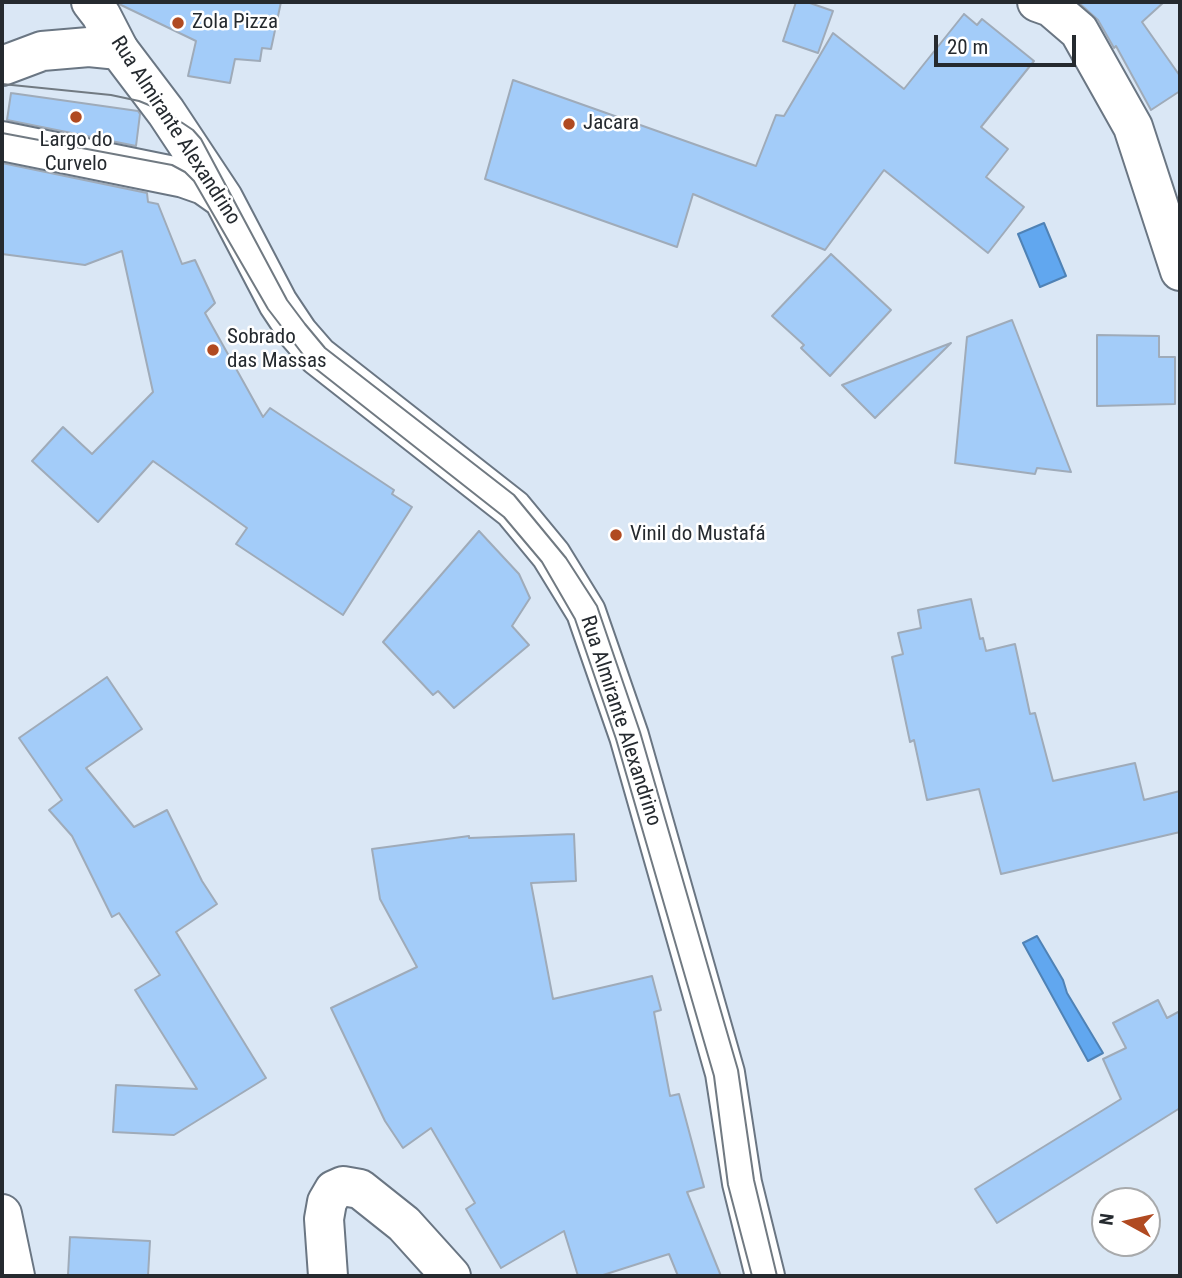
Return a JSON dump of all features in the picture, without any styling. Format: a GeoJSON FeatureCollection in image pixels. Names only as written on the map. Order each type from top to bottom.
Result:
{"type":"FeatureCollection","features":[{"type":"Feature","properties":{"kind":"street"},"geometry":{"type":"LineString","coordinates":[[1037,2],[1051,8],[1079,31],[1133,127],[1180,271]]}},
{"type":"Feature","properties":{"kind":"street","name":"Rua Almirante Alexandrino"},"geometry":{"type":"LineString","coordinates":[[102,6],[119,50],[166,112],[223,198],[278,303],[298,334],[318,356],[513,509],[551,555],[586,612],[629,736],[725,1073],[742,1183],[765,1276]]}},
{"type":"Feature","properties":{"kind":"street"},"geometry":{"type":"LineString","coordinates":[[2,66],[41,51],[89,47],[119,50]]}},
{"type":"Feature","properties":{"kind":"street"},"geometry":{"type":"LineString","coordinates":[[2,141],[184,178],[223,198]]}},
{"type":"Feature","properties":{"kind":"street"},"geometry":{"type":"LineString","coordinates":[[328,1276],[324,1219],[327,1202],[334,1191],[343,1186],[360,1189],[404,1224],[451,1276]]}},
{"type":"Feature","properties":{"kind":"street"},"geometry":{"type":"LineString","coordinates":[[2,1214],[15,1276]]}},
{"type":"Feature","properties":{"kind":"water"},"geometry":{"type":"Polygon","coordinates":[[[1044,223],[1066,276],[1040,287],[1018,234],[1044,223]]]}},
{"type":"Feature","properties":{"kind":"water"},"geometry":{"type":"Polygon","coordinates":[[[1037,936],[1103,1053],[1088,1061],[1023,943],[1037,936]]]}},
{"type":"Feature","properties":{"kind":"building"},"geometry":{"type":"Polygon","coordinates":[[[118,2],[281,2],[271,49],[262,48],[260,61],[235,59],[230,83],[188,76],[196,41],[118,2]]]}},
{"type":"Feature","properties":{"kind":"building"},"geometry":{"type":"Polygon","coordinates":[[[796,2],[807,2],[833,11],[818,53],[783,41],[796,2]]]}},
{"type":"Feature","properties":{"kind":"building"},"geometry":{"type":"Polygon","coordinates":[[[1078,2],[1164,2],[1142,22],[1180,76],[1180,91],[1151,110],[1116,46],[1114,48],[1098,20],[1078,2]]]}},
{"type":"Feature","properties":{"kind":"building"},"geometry":{"type":"Polygon","coordinates":[[[964,14],[977,25],[982,19],[1034,61],[981,127],[1008,149],[986,177],[1024,207],[988,253],[884,170],[825,250],[693,194],[677,247],[485,179],[513,80],[756,166],[776,115],[784,116],[833,33],[904,89],[964,14]]]}},
{"type":"Feature","properties":{"kind":"building"},"geometry":{"type":"Polygon","coordinates":[[[11,93],[138,111],[140,114],[136,146],[7,120],[11,93]]]}},
{"type":"Feature","properties":{"kind":"building"},"geometry":{"type":"Polygon","coordinates":[[[2,163],[147,193],[148,202],[158,204],[182,264],[195,260],[215,303],[205,313],[263,417],[270,408],[394,490],[392,494],[412,507],[343,615],[236,544],[247,528],[153,461],[98,522],[32,461],[63,427],[92,454],[153,392],[122,251],[85,265],[2,254],[2,163]]]}},
{"type":"Feature","properties":{"kind":"building"},"geometry":{"type":"Polygon","coordinates":[[[831,254],[891,310],[830,376],[801,348],[804,345],[772,316],[831,254]]]}},
{"type":"Feature","properties":{"kind":"building"},"geometry":{"type":"Polygon","coordinates":[[[1012,320],[1071,472],[1037,468],[1035,474],[955,463],[967,337],[1012,320]]]}},
{"type":"Feature","properties":{"kind":"building"},"geometry":{"type":"Polygon","coordinates":[[[1097,335],[1159,336],[1159,357],[1175,357],[1175,404],[1097,406],[1097,335]]]}},
{"type":"Feature","properties":{"kind":"building"},"geometry":{"type":"Polygon","coordinates":[[[951,343],[875,418],[842,385],[951,343]]]}},
{"type":"Feature","properties":{"kind":"building"},"geometry":{"type":"Polygon","coordinates":[[[479,531],[519,574],[530,598],[512,626],[529,645],[454,708],[438,691],[433,695],[383,642],[479,531]]]}},
{"type":"Feature","properties":{"kind":"building"},"geometry":{"type":"Polygon","coordinates":[[[971,599],[980,639],[983,638],[986,651],[1015,644],[1030,714],[1035,713],[1053,781],[1135,763],[1144,800],[1180,791],[1180,832],[1001,874],[979,789],[927,800],[914,740],[910,742],[892,657],[903,654],[898,633],[921,628],[918,610],[971,599]]]}},
{"type":"Feature","properties":{"kind":"building"},"geometry":{"type":"Polygon","coordinates":[[[107,677],[142,729],[86,768],[134,827],[167,810],[202,881],[217,904],[176,932],[266,1078],[174,1135],[113,1132],[116,1085],[197,1089],[135,990],[160,975],[119,913],[112,917],[72,836],[49,810],[62,800],[19,738],[107,677]]]}},
{"type":"Feature","properties":{"kind":"building"},"geometry":{"type":"Polygon","coordinates":[[[574,834],[576,881],[531,883],[553,999],[652,976],[661,1010],[654,1012],[670,1096],[679,1094],[704,1187],[687,1192],[721,1276],[678,1276],[669,1254],[600,1276],[578,1276],[564,1231],[501,1268],[466,1209],[475,1203],[431,1128],[403,1148],[385,1121],[331,1008],[417,967],[380,899],[372,849],[469,836],[574,834]]]}},
{"type":"Feature","properties":{"kind":"building"},"geometry":{"type":"Polygon","coordinates":[[[1158,1000],[1167,1018],[1180,1011],[1180,1108],[997,1223],[975,1189],[1121,1099],[1103,1059],[1126,1048],[1113,1023],[1158,1000]]]}},
{"type":"Feature","properties":{"kind":"building"},"geometry":{"type":"Polygon","coordinates":[[[70,1237],[150,1241],[148,1276],[68,1275],[70,1237]]]}},
{"type":"Feature","properties":{"kind":"tram line"},"geometry":{"type":"LineString","coordinates":[[2,84],[111,95],[139,101],[166,112],[193,130],[201,139],[287,300],[325,348],[514,495],[566,558],[597,606],[640,732],[738,1070],[754,1180],[777,1276]]}},
{"type":"Feature","properties":{"kind":"tram line"},"geometry":{"type":"LineString","coordinates":[[2,133],[172,165],[185,172],[194,181],[268,309],[311,365],[504,517],[542,562],[575,619],[616,739],[714,1076],[728,1185],[752,1276]]}},
{"type":"Feature","properties":{"kind":"place","name":"Zola Pizza"},"geometry":{"type":"Point","coordinates":[178,23]}},
{"type":"Feature","properties":{"kind":"place","name":"Largo do Curvelo"},"geometry":{"type":"Point","coordinates":[76,117]}},
{"type":"Feature","properties":{"kind":"place","name":"Jacara"},"geometry":{"type":"Point","coordinates":[569,124]}},
{"type":"Feature","properties":{"kind":"place","name":"Sobrado das Massas"},"geometry":{"type":"Point","coordinates":[213,350]}},
{"type":"Feature","properties":{"kind":"place","name":"Vinil do Mustafá"},"geometry":{"type":"Point","coordinates":[616,535]}}]}
